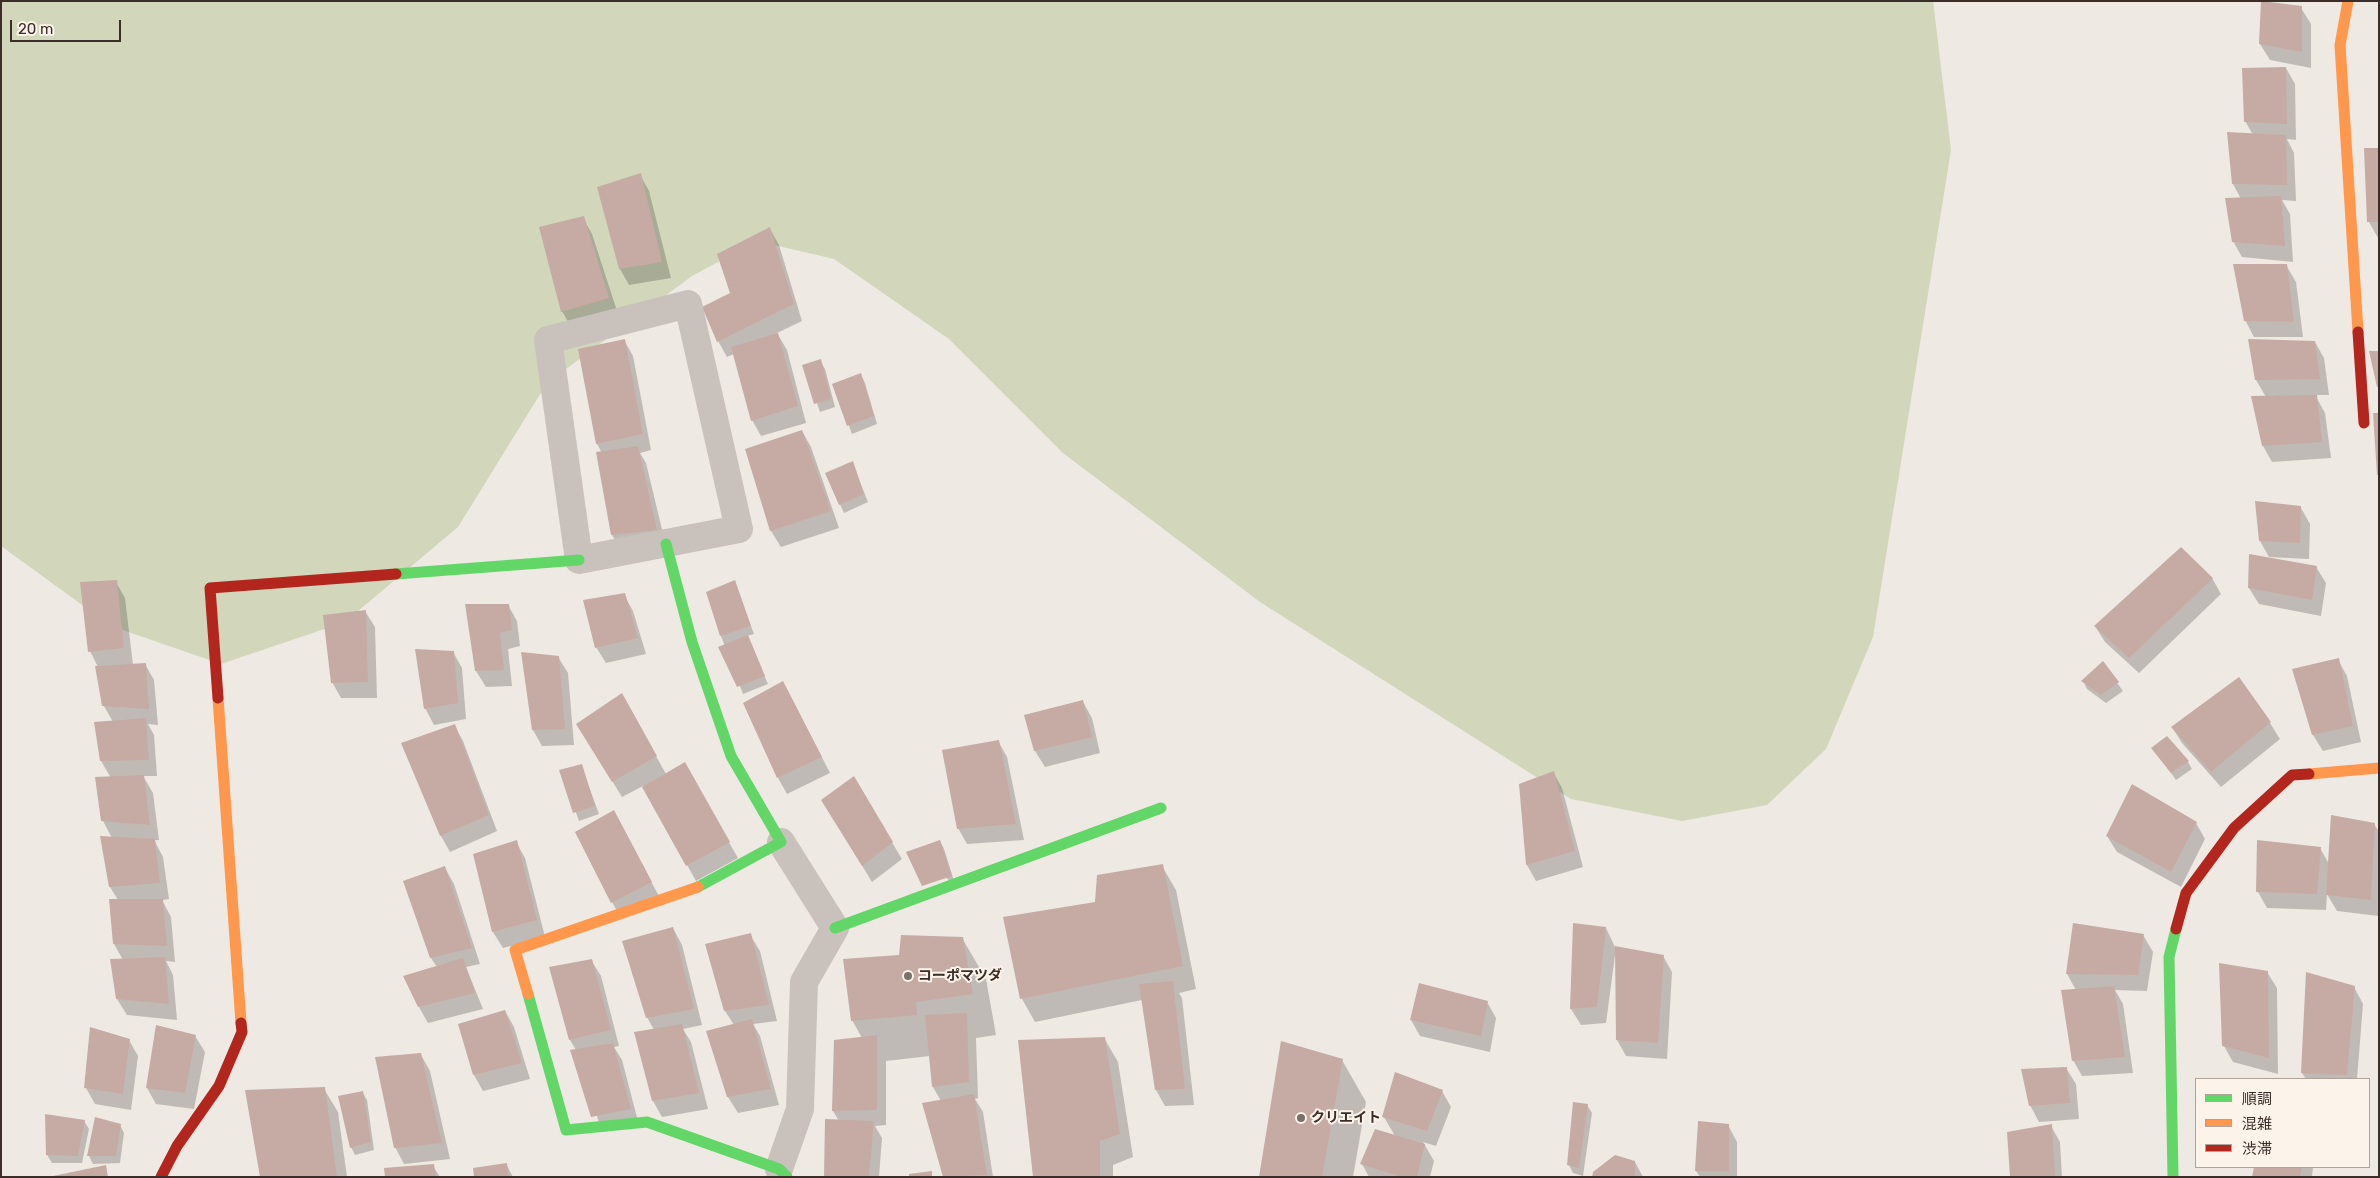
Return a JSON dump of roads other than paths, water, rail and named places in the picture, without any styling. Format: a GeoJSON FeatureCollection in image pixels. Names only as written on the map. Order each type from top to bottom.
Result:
{"type":"FeatureCollection","features":[{"type":"Feature","properties":{"kind":"street"},"geometry":{"type":"LineString","coordinates":[[2348,1],[2340,45],[2364,423]]}},
{"type":"Feature","properties":{"kind":"street"},"geometry":{"type":"LineString","coordinates":[[161,1177],[177,1146],[219,1086],[242,1032],[210,588],[579,560],[740,529],[688,304],[548,340],[579,560]]}},
{"type":"Feature","properties":{"kind":"street"},"geometry":{"type":"LineString","coordinates":[[666,544],[692,642],[732,756],[781,842],[835,928]]}},
{"type":"Feature","properties":{"kind":"street"},"geometry":{"type":"LineString","coordinates":[[2173,1177],[2169,957],[2186,893],[2234,828],[2292,775],[2379,768]]}},
{"type":"Feature","properties":{"kind":"street"},"geometry":{"type":"LineString","coordinates":[[781,842],[694,889],[515,950],[566,1130],[647,1122],[783,1173],[800,1109],[804,982],[835,928],[1161,808]]}},
{"type":"Feature","properties":{"kind":"place","name":"コーポマツダ"},"geometry":{"type":"Point","coordinates":[908,976]}},
{"type":"Feature","properties":{"kind":"place","name":"クリエイト"},"geometry":{"type":"Point","coordinates":[1301,1118]}}]}
